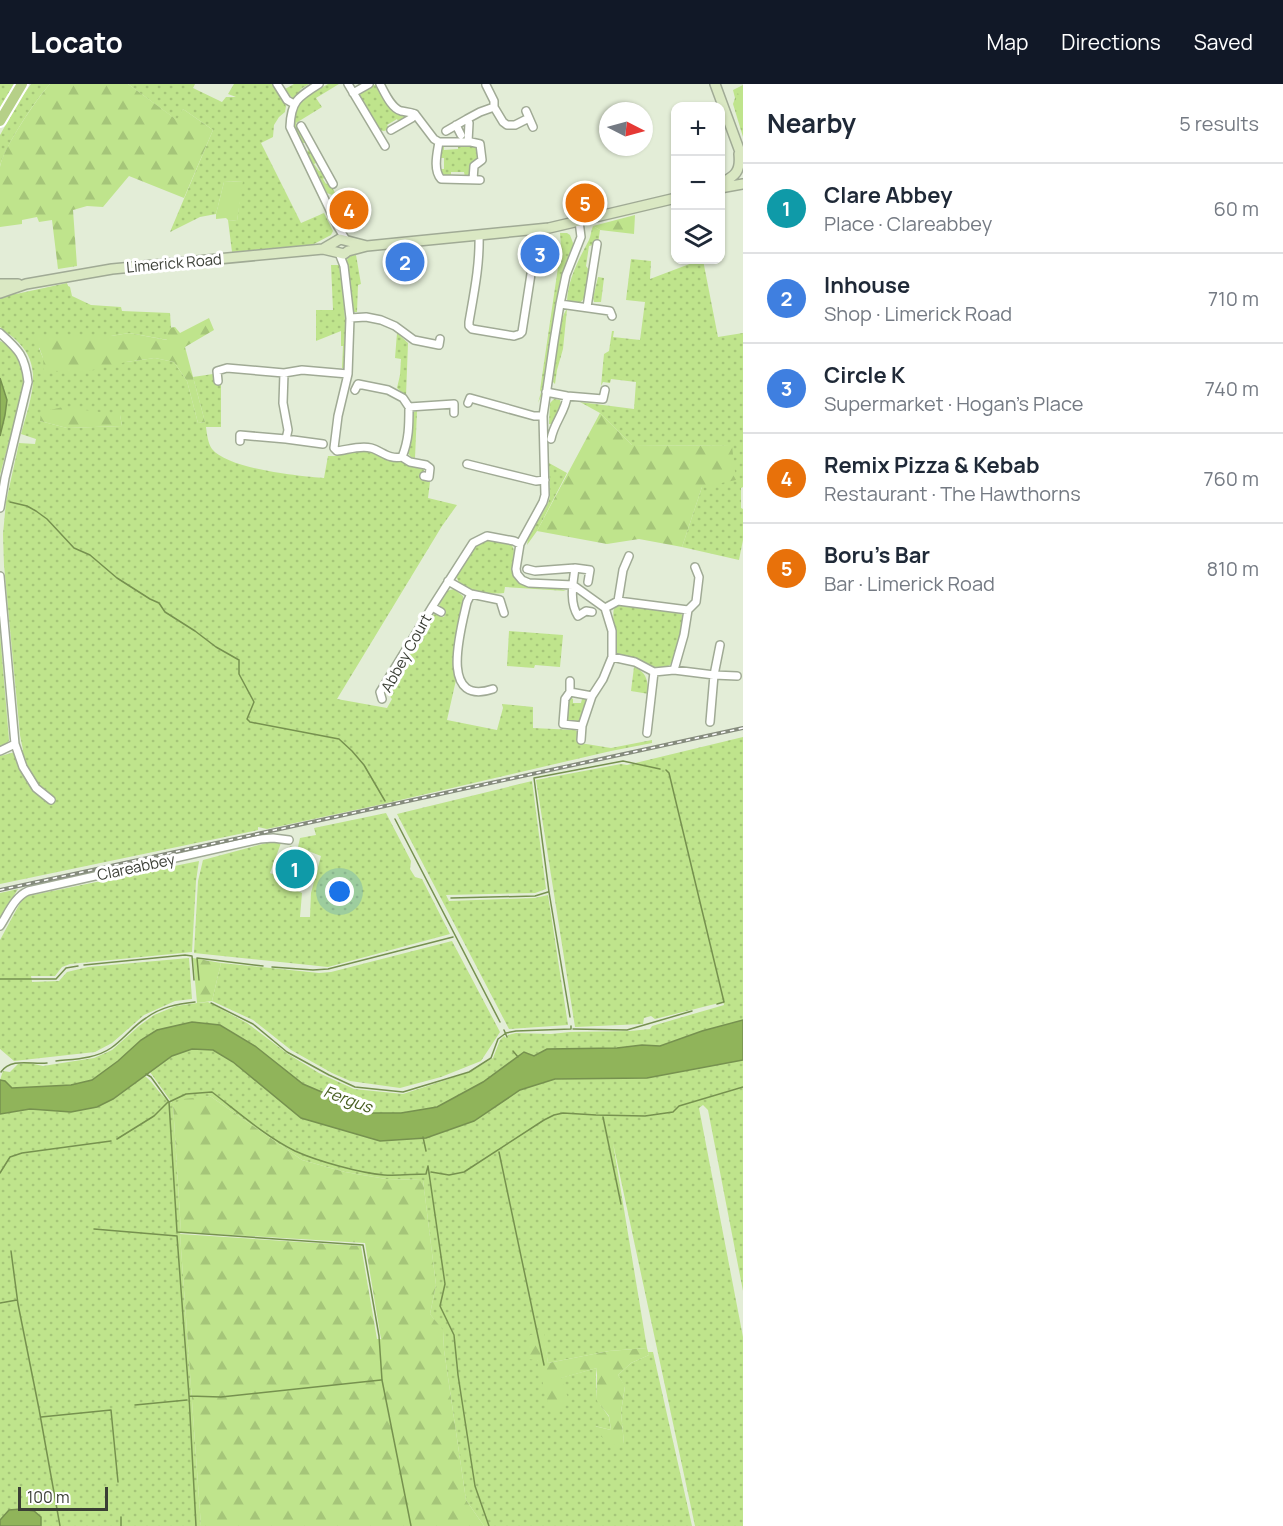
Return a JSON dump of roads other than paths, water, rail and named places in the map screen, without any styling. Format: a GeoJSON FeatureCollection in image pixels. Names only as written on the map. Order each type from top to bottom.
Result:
{"type":"FeatureCollection","features":[{"type":"Feature","properties":{"kind":"main road"},"geometry":{"type":"LineString","coordinates":[[0,121],[22,84]]}},
{"type":"Feature","properties":{"kind":"main road"},"geometry":{"type":"LineString","coordinates":[[716,84],[743,160]]}},
{"type":"Feature","properties":{"kind":"main road"},"geometry":{"type":"LineString","coordinates":[[725,182],[738,171],[741,151]]}},
{"type":"Feature","properties":{"kind":"main road"},"geometry":{"type":"LineString","coordinates":[[725,184],[743,175]]}},
{"type":"Feature","properties":{"kind":"main road"},"geometry":{"type":"LineString","coordinates":[[725,186],[743,184]]}},
{"type":"Feature","properties":{"kind":"main road","name":"Limerick Road"},"geometry":{"type":"LineString","coordinates":[[26,284],[112,268],[540,230],[671,199]]}},
{"type":"Feature","properties":{"kind":"main road"},"geometry":{"type":"LineString","coordinates":[[0,284],[26,284]]}},
{"type":"Feature","properties":{"kind":"main road"},"geometry":{"type":"LineString","coordinates":[[0,293],[26,284]]}},
{"type":"Feature","properties":{"kind":"street"},"geometry":{"type":"LineString","coordinates":[[277,84],[287,100],[294,104]]}},
{"type":"Feature","properties":{"kind":"street"},"geometry":{"type":"LineString","coordinates":[[319,84],[301,95],[294,104],[286,127],[338,227],[342,247],[350,318],[348,374],[338,416],[334,448],[337,451],[368,447],[390,457],[397,459],[402,457]]}},
{"type":"Feature","properties":{"kind":"street"},"geometry":{"type":"LineString","coordinates":[[348,84],[385,146]]}},
{"type":"Feature","properties":{"kind":"street"},"geometry":{"type":"LineString","coordinates":[[353,93],[369,84]]}},
{"type":"Feature","properties":{"kind":"street"},"geometry":{"type":"LineString","coordinates":[[380,84],[394,107],[399,111],[415,114],[434,139],[439,142],[480,144],[482,160],[474,166],[477,180],[438,177],[436,160],[439,142]]}},
{"type":"Feature","properties":{"kind":"street"},"geometry":{"type":"LineString","coordinates":[[486,84],[494,101],[494,107],[503,122],[507,125],[515,125],[528,114],[533,127]]}},
{"type":"Feature","properties":{"kind":"street"},"geometry":{"type":"LineString","coordinates":[[446,130],[494,107]]}},
{"type":"Feature","properties":{"kind":"street"},"geometry":{"type":"LineString","coordinates":[[380,137],[415,114]]}},
{"type":"Feature","properties":{"kind":"street"},"geometry":{"type":"LineString","coordinates":[[467,119],[469,123],[468,142]]}},
{"type":"Feature","properties":{"kind":"street"},"geometry":{"type":"LineString","coordinates":[[456,125],[461,135]]}},
{"type":"Feature","properties":{"kind":"street"},"geometry":{"type":"LineString","coordinates":[[301,126],[333,184]]}},
{"type":"Feature","properties":{"kind":"street"},"geometry":{"type":"LineString","coordinates":[[299,149],[310,144]]}},
{"type":"Feature","properties":{"kind":"street"},"geometry":{"type":"LineString","coordinates":[[579,221],[581,237],[566,275],[543,416],[545,495],[520,543],[516,569],[522,580],[529,583],[573,585],[605,608],[612,631],[612,657],[603,679],[592,696],[582,726],[582,740]]}},
{"type":"Feature","properties":{"kind":"street"},"geometry":{"type":"LineString","coordinates":[[479,235],[477,276],[469,322],[472,329],[514,336],[520,334],[531,274]]}},
{"type":"Feature","properties":{"kind":"street"},"geometry":{"type":"LineString","coordinates":[[587,307],[597,244]]}},
{"type":"Feature","properties":{"kind":"street"},"geometry":{"type":"LineString","coordinates":[[519,290],[528,291]]}},
{"type":"Feature","properties":{"kind":"street"},"geometry":{"type":"LineString","coordinates":[[560,304],[610,310],[612,316]]}},
{"type":"Feature","properties":{"kind":"street"},"geometry":{"type":"LineString","coordinates":[[350,318],[366,317],[381,320],[395,326],[414,340],[439,345],[440,339]]}},
{"type":"Feature","properties":{"kind":"street"},"geometry":{"type":"LineString","coordinates":[[0,335],[9,341],[23,358],[28,382],[0,508]]}},
{"type":"Feature","properties":{"kind":"street"},"geometry":{"type":"LineString","coordinates":[[218,381],[218,371],[228,368],[284,373],[302,370],[348,374]]}},
{"type":"Feature","properties":{"kind":"street"},"geometry":{"type":"LineString","coordinates":[[284,373],[283,403],[288,430],[286,439]]}},
{"type":"Feature","properties":{"kind":"street"},"geometry":{"type":"LineString","coordinates":[[355,390],[358,384],[388,390],[403,398],[409,407],[409,426],[407,444],[402,457]]}},
{"type":"Feature","properties":{"kind":"street"},"geometry":{"type":"LineString","coordinates":[[546,392],[603,399],[605,390]]}},
{"type":"Feature","properties":{"kind":"street"},"geometry":{"type":"LineString","coordinates":[[551,439],[553,427],[566,404],[567,396]]}},
{"type":"Feature","properties":{"kind":"street"},"geometry":{"type":"LineString","coordinates":[[468,403],[470,398],[534,416],[543,416]]}},
{"type":"Feature","properties":{"kind":"street"},"geometry":{"type":"LineString","coordinates":[[409,407],[454,404],[454,413]]}},
{"type":"Feature","properties":{"kind":"street"},"geometry":{"type":"LineString","coordinates":[[240,441],[240,435],[323,444]]}},
{"type":"Feature","properties":{"kind":"street"},"geometry":{"type":"LineString","coordinates":[[402,457],[430,468],[429,477],[424,477]]}},
{"type":"Feature","properties":{"kind":"street"},"geometry":{"type":"LineString","coordinates":[[467,464],[536,481],[544,480]]}},
{"type":"Feature","properties":{"kind":"street","name":"Abbey Court"},"geometry":{"type":"LineString","coordinates":[[382,699],[380,692],[473,543],[487,536],[520,543]]}},
{"type":"Feature","properties":{"kind":"street"},"geometry":{"type":"LineString","coordinates":[[618,601],[623,570],[629,556]]}},
{"type":"Feature","properties":{"kind":"street"},"geometry":{"type":"LineString","coordinates":[[674,670],[688,610],[696,602],[699,577],[695,567]]}},
{"type":"Feature","properties":{"kind":"street"},"geometry":{"type":"LineString","coordinates":[[575,568],[574,609],[578,616],[586,611],[592,612]]}},
{"type":"Feature","properties":{"kind":"street"},"geometry":{"type":"LineString","coordinates":[[527,569],[535,571],[575,568],[590,570],[588,582]]}},
{"type":"Feature","properties":{"kind":"street"},"geometry":{"type":"LineString","coordinates":[[0,576],[15,744],[23,767],[36,788],[51,800]]}},
{"type":"Feature","properties":{"kind":"street"},"geometry":{"type":"LineString","coordinates":[[448,581],[471,594],[500,600],[504,613]]}},
{"type":"Feature","properties":{"kind":"street"},"geometry":{"type":"LineString","coordinates":[[471,594],[467,602],[458,654],[459,679],[465,688],[474,692],[493,689]]}},
{"type":"Feature","properties":{"kind":"street"},"geometry":{"type":"LineString","coordinates":[[605,608],[618,601],[688,610]]}},
{"type":"Feature","properties":{"kind":"street","name":"Abbey Court"},"geometry":{"type":"LineString","coordinates":[[432,607],[441,612]]}},
{"type":"Feature","properties":{"kind":"street"},"geometry":{"type":"LineString","coordinates":[[710,722],[714,675],[720,645]]}},
{"type":"Feature","properties":{"kind":"street"},"geometry":{"type":"LineString","coordinates":[[612,657],[635,662],[654,672],[674,670],[737,676]]}},
{"type":"Feature","properties":{"kind":"street"},"geometry":{"type":"LineString","coordinates":[[647,733],[654,672]]}},
{"type":"Feature","properties":{"kind":"street"},"geometry":{"type":"LineString","coordinates":[[570,681],[570,692],[565,699],[563,724],[582,726]]}},
{"type":"Feature","properties":{"kind":"street"},"geometry":{"type":"LineString","coordinates":[[570,692],[592,696]]}},
{"type":"Feature","properties":{"kind":"street"},"geometry":{"type":"LineString","coordinates":[[0,751],[15,744]]}},
{"type":"Feature","properties":{"kind":"street","name":"Clareabbey"},"geometry":{"type":"LineString","coordinates":[[0,926],[16,899],[27,891],[260,839],[289,840]]}},
{"type":"Feature","properties":{"kind":"waterway"},"geometry":{"type":"LineString","coordinates":[[10,502],[36,511],[47,519],[74,548],[90,555],[117,578],[159,603],[165,612],[239,660],[239,674],[254,702],[247,719],[250,722],[339,739],[364,765],[385,801]]}},
{"type":"Feature","properties":{"kind":"waterway"},"geometry":{"type":"LineString","coordinates":[[570,1017],[549,892],[534,778],[623,761],[660,769]]}},
{"type":"Feature","properties":{"kind":"waterway"},"geometry":{"type":"LineString","coordinates":[[666,770],[669,773],[724,1002],[717,1004]]}},
{"type":"Feature","properties":{"kind":"waterway"},"geometry":{"type":"LineString","coordinates":[[395,819],[500,1022]]}},
{"type":"Feature","properties":{"kind":"waterway"},"geometry":{"type":"LineString","coordinates":[[451,898],[535,896],[548,892]]}},
{"type":"Feature","properties":{"kind":"waterway"},"geometry":{"type":"LineString","coordinates":[[272,967],[328,969],[453,937]]}},
{"type":"Feature","properties":{"kind":"waterway"},"geometry":{"type":"LineString","coordinates":[[84,965],[185,955],[192,956],[194,980]]}},
{"type":"Feature","properties":{"kind":"waterway"},"geometry":{"type":"LineString","coordinates":[[199,980],[197,958],[263,966]]}},
{"type":"Feature","properties":{"kind":"waterway"},"geometry":{"type":"LineString","coordinates":[[0,979],[56,979],[66,968],[78,966]]}},
{"type":"Feature","properties":{"kind":"waterway"},"geometry":{"type":"LineString","coordinates":[[56,1061],[84,1058],[105,1052],[157,1011],[195,1002]]}},
{"type":"Feature","properties":{"kind":"waterway","name":"Fergus"},"geometry":{"type":"LineString","coordinates":[[211,1003],[253,1024],[287,1052],[329,1075],[355,1087],[403,1092],[469,1072],[491,1058],[498,1039],[506,1033],[571,1029],[571,1026]]}},
{"type":"Feature","properties":{"kind":"waterway"},"geometry":{"type":"LineString","coordinates":[[573,1029],[627,1030],[692,1011]]}},
{"type":"Feature","properties":{"kind":"waterway"},"geometry":{"type":"LineString","coordinates":[[504,1030],[507,1037]]}},
{"type":"Feature","properties":{"kind":"waterway"},"geometry":{"type":"LineString","coordinates":[[513,1051],[518,1057]]}},
{"type":"Feature","properties":{"kind":"waterway"},"geometry":{"type":"LineString","coordinates":[[1,1072],[5,1067],[16,1063],[47,1063]]}},
{"type":"Feature","properties":{"kind":"waterway"},"geometry":{"type":"LineString","coordinates":[[146,1074],[151,1077],[169,1102],[186,1094],[212,1092],[273,1138],[315,1159],[384,1175],[426,1174],[428,1166]]}},
{"type":"Feature","properties":{"kind":"waterway"},"geometry":{"type":"LineString","coordinates":[[431,1172],[449,1175],[464,1172],[554,1115],[563,1113],[645,1116],[673,1112],[679,1106],[743,1087]]}},
{"type":"Feature","properties":{"kind":"waterway"},"geometry":{"type":"LineString","coordinates":[[117,1139],[154,1116],[168,1102]]}},
{"type":"Feature","properties":{"kind":"waterway"},"geometry":{"type":"LineString","coordinates":[[169,1102],[177,1232]]}},
{"type":"Feature","properties":{"kind":"waterway"},"geometry":{"type":"LineString","coordinates":[[603,1117],[621,1204]]}},
{"type":"Feature","properties":{"kind":"waterway"},"geometry":{"type":"LineString","coordinates":[[423,1137],[426,1151]]}},
{"type":"Feature","properties":{"kind":"waterway"},"geometry":{"type":"LineString","coordinates":[[0,1173],[10,1157],[22,1153],[111,1141]]}},
{"type":"Feature","properties":{"kind":"waterway"},"geometry":{"type":"LineString","coordinates":[[499,1152],[544,1365]]}},
{"type":"Feature","properties":{"kind":"waterway"},"geometry":{"type":"LineString","coordinates":[[428,1166],[445,1284],[440,1306],[454,1335],[475,1486],[489,1526]]}},
{"type":"Feature","properties":{"kind":"waterway"},"geometry":{"type":"LineString","coordinates":[[94,1229],[177,1236]]}},
{"type":"Feature","properties":{"kind":"waterway"},"geometry":{"type":"LineString","coordinates":[[177,1232],[363,1245],[379,1336],[382,1380],[411,1526]]}},
{"type":"Feature","properties":{"kind":"waterway"},"geometry":{"type":"LineString","coordinates":[[177,1236],[189,1396],[221,1397],[381,1380]]}},
{"type":"Feature","properties":{"kind":"waterway"},"geometry":{"type":"LineString","coordinates":[[11,1251],[18,1304],[60,1526]]}},
{"type":"Feature","properties":{"kind":"waterway"},"geometry":{"type":"LineString","coordinates":[[0,1303],[17,1300]]}},
{"type":"Feature","properties":{"kind":"waterway"},"geometry":{"type":"LineString","coordinates":[[189,1396],[196,1526]]}},
{"type":"Feature","properties":{"kind":"waterway"},"geometry":{"type":"LineString","coordinates":[[135,1405],[187,1400]]}},
{"type":"Feature","properties":{"kind":"waterway"},"geometry":{"type":"LineString","coordinates":[[41,1417],[111,1410],[118,1482]]}},
{"type":"Feature","properties":{"kind":"waterway"},"geometry":{"type":"LineString","coordinates":[[121,1517],[121,1526]]}},
{"type":"Feature","properties":{"kind":"railway"},"geometry":{"type":"LineString","coordinates":[[0,890],[743,728]]}},
{"type":"Feature","properties":{"kind":"place","name":"Boru's Bar"},"geometry":{"type":"Point","coordinates":[585,203]}},
{"type":"Feature","properties":{"kind":"place","name":"Remix Pizza & Kebab"},"geometry":{"type":"Point","coordinates":[349,210]}},
{"type":"Feature","properties":{"kind":"place","name":"Circle K"},"geometry":{"type":"Point","coordinates":[540,254]}},
{"type":"Feature","properties":{"kind":"place","name":"Inhouse"},"geometry":{"type":"Point","coordinates":[405,262]}},
{"type":"Feature","properties":{"kind":"place","name":"Clare Abbey"},"geometry":{"type":"Point","coordinates":[295,869]}}]}
